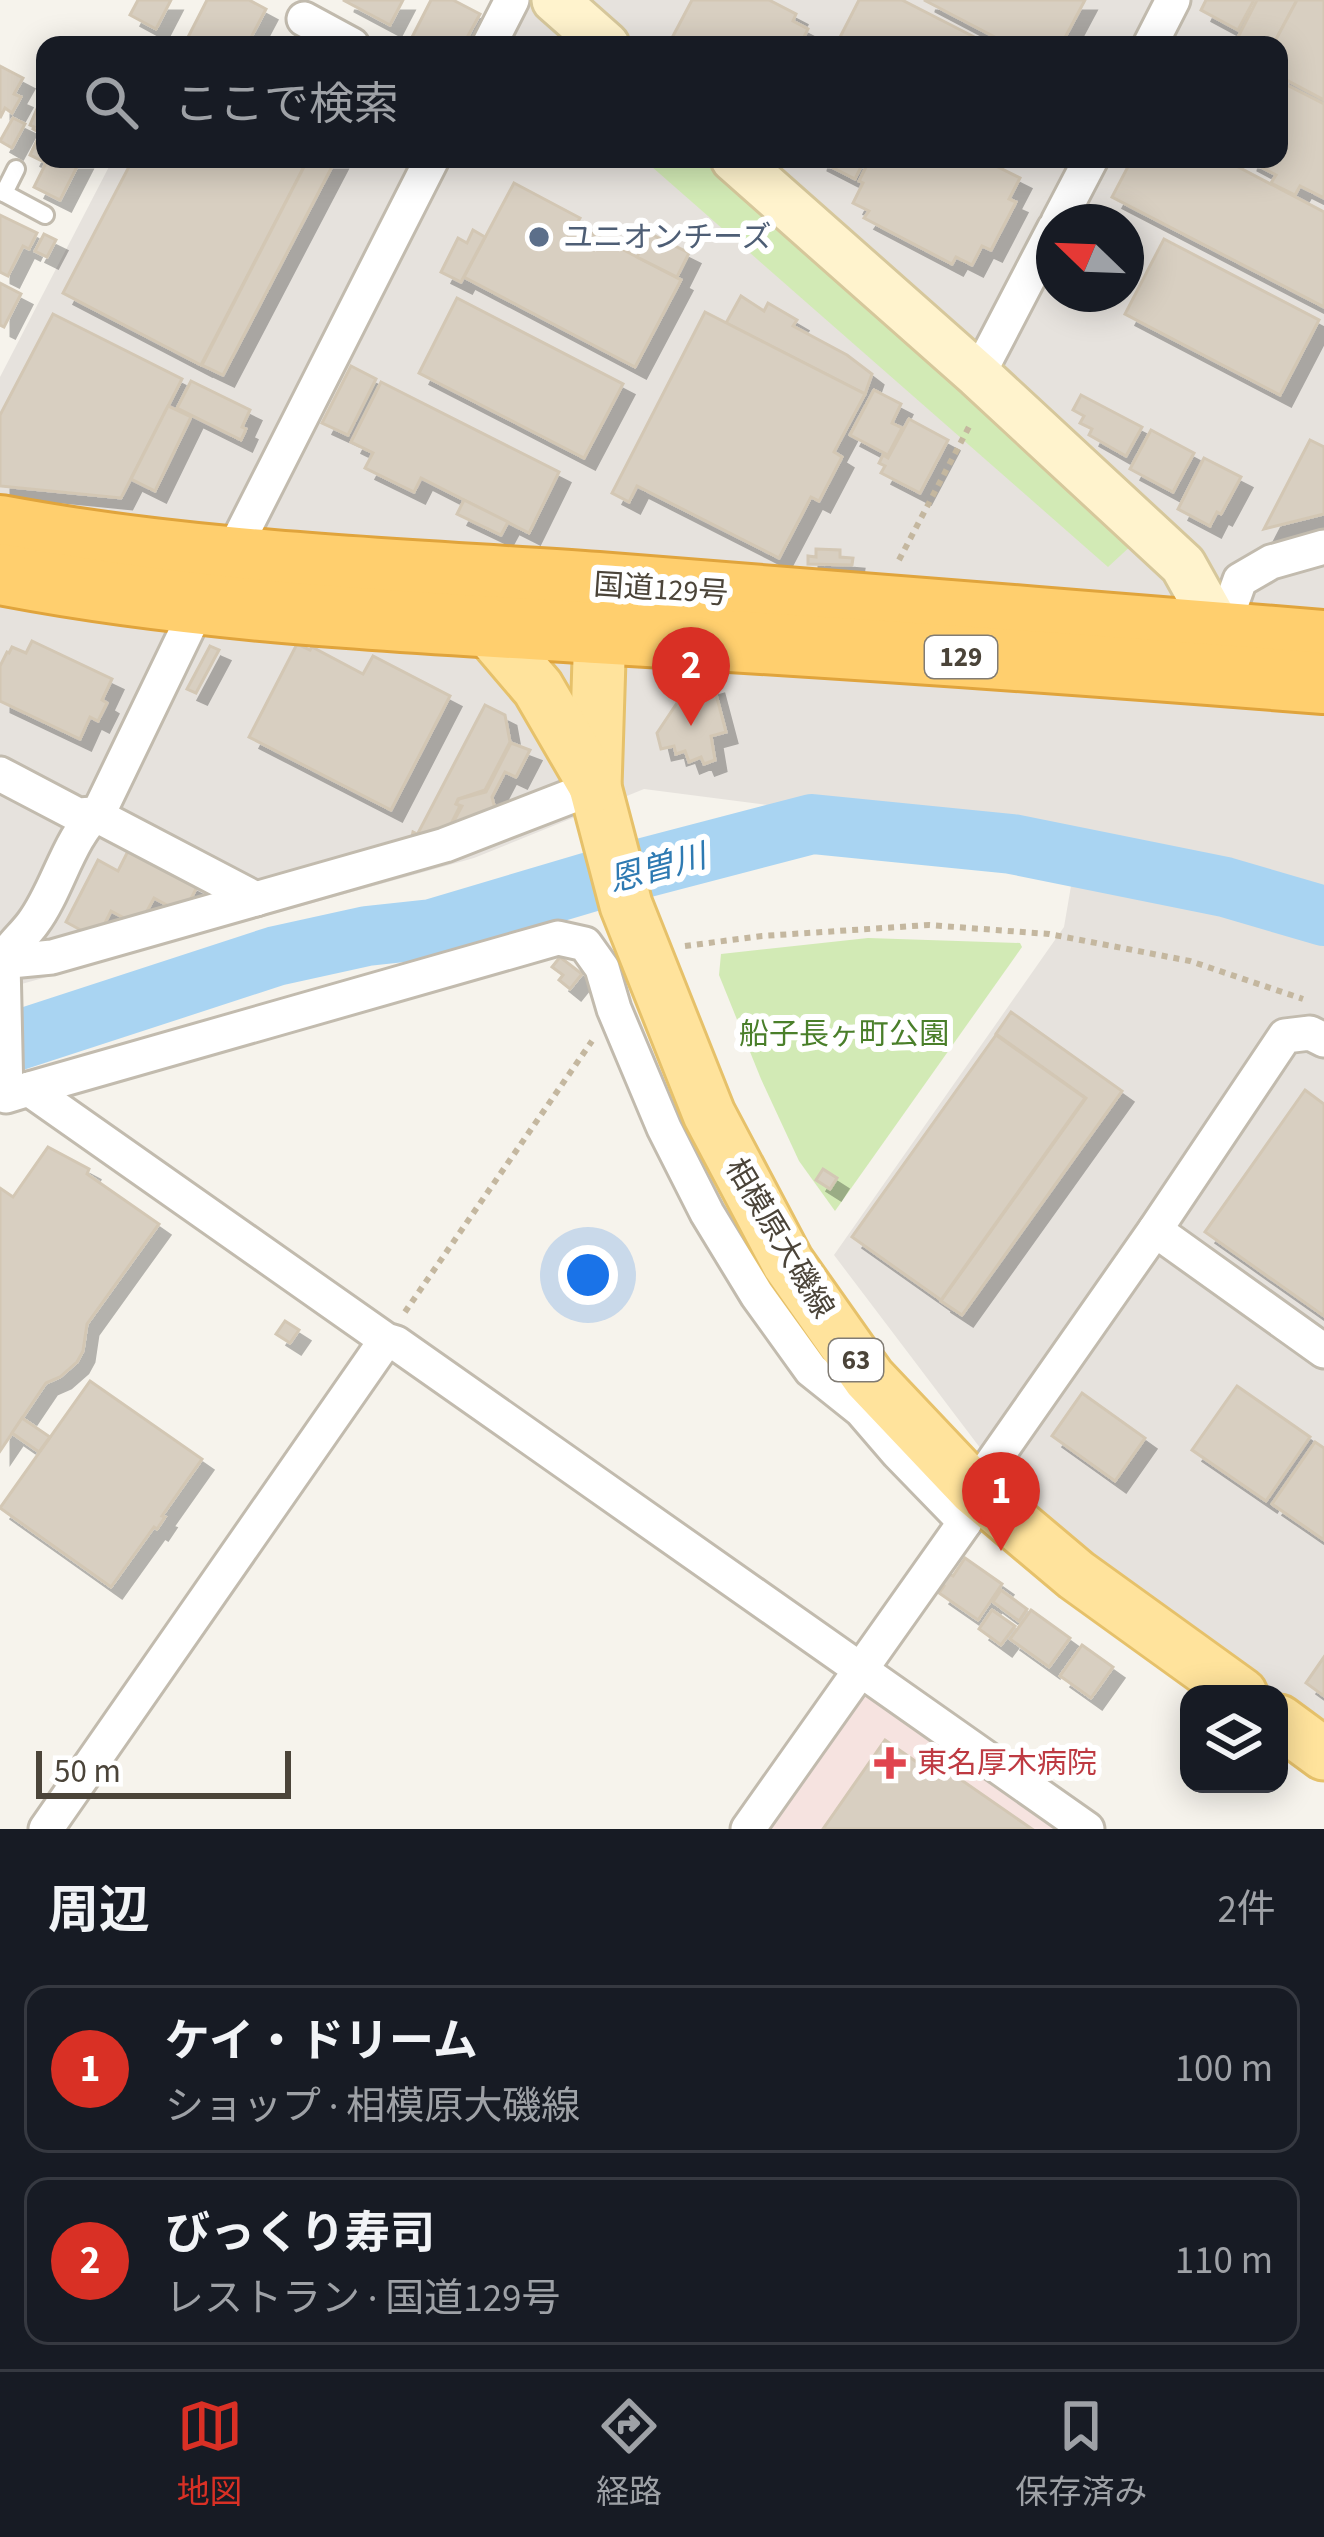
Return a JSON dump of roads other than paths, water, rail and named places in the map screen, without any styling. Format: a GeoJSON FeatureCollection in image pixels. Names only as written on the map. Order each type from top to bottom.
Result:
{"type":"FeatureCollection","features":[{"type":"Feature","properties":{"kind":"highway","name":"国道129号"},"geometry":{"type":"LineString","coordinates":[[0,526],[73,539],[214,581],[486,627],[600,608],[874,605],[1219,654],[1324,683]]}},
{"type":"Feature","properties":{"kind":"highway","name":"国道129号"},"geometry":{"type":"LineString","coordinates":[[0,574],[74,588],[214,581],[1219,654],[1324,641]]}},
{"type":"Feature","properties":{"kind":"main road","name":"63"},"geometry":{"type":"LineString","coordinates":[[597,793],[600,608]]}},
{"type":"Feature","properties":{"kind":"main road"},"geometry":{"type":"LineString","coordinates":[[486,627],[538,688],[597,793]]}},
{"type":"Feature","properties":{"kind":"main road","name":"相模原大磯線"},"geometry":{"type":"LineString","coordinates":[[597,793],[626,904],[709,1114],[788,1263],[869,1378],[970,1505],[1229,1685]]}},
{"type":"Feature","properties":{"kind":"main road"},"geometry":{"type":"LineString","coordinates":[[1288,1728],[1324,1754]]}},
{"type":"Feature","properties":{"kind":"street"},"geometry":{"type":"LineString","coordinates":[[494,36],[512,0]]}},
{"type":"Feature","properties":{"kind":"street"},"geometry":{"type":"LineString","coordinates":[[556,0],[596,36]]}},
{"type":"Feature","properties":{"kind":"street"},"geometry":{"type":"LineString","coordinates":[[1155,36],[1174,0]]}},
{"type":"Feature","properties":{"kind":"street"},"geometry":{"type":"LineString","coordinates":[[304,19],[335,36]]}},
{"type":"Feature","properties":{"kind":"street"},"geometry":{"type":"LineString","coordinates":[[10,1093],[2,965],[9,948],[34,923],[84,825],[100,808],[427,168]]}},
{"type":"Feature","properties":{"kind":"street"},"geometry":{"type":"LineString","coordinates":[[743,168],[976,396],[1183,565],[1219,654]]}},
{"type":"Feature","properties":{"kind":"street"},"geometry":{"type":"LineString","coordinates":[[1067,204],[1085,168]]}},
{"type":"Feature","properties":{"kind":"street"},"geometry":{"type":"LineString","coordinates":[[976,396],[1036,268]]}},
{"type":"Feature","properties":{"kind":"street"},"geometry":{"type":"LineString","coordinates":[[1219,654],[1240,580],[1271,562],[1324,547]]}},
{"type":"Feature","properties":{"kind":"street"},"geometry":{"type":"LineString","coordinates":[[0,774],[78,815],[94,814],[256,898]]}},
{"type":"Feature","properties":{"kind":"street"},"geometry":{"type":"LineString","coordinates":[[2,965],[52,957],[445,844],[597,793]]}},
{"type":"Feature","properties":{"kind":"street"},"geometry":{"type":"LineString","coordinates":[[10,1093],[558,938],[585,944],[602,968],[614,1009],[664,1128],[707,1213],[757,1295],[811,1370],[861,1410],[898,1453],[970,1505]]}},
{"type":"Feature","properties":{"kind":"street"},"geometry":{"type":"LineString","coordinates":[[748,1829],[1285,1036],[1310,1033],[1324,1040]]}},
{"type":"Feature","properties":{"kind":"street"},"geometry":{"type":"LineString","coordinates":[[10,1093],[396,1343],[1087,1829]]}},
{"type":"Feature","properties":{"kind":"street"},"geometry":{"type":"LineString","coordinates":[[1155,1229],[1324,1351]]}},
{"type":"Feature","properties":{"kind":"street"},"geometry":{"type":"LineString","coordinates":[[46,1829],[386,1340]]}},
{"type":"Feature","properties":{"kind":"lane"},"geometry":{"type":"LineString","coordinates":[[16,169],[2,192],[45,214]]}},
{"type":"Feature","properties":{"kind":"waterway","name":"恩曽川"},"geometry":{"type":"LineString","coordinates":[[0,1046],[276,956],[367,936],[432,929],[812,824],[1012,844],[1225,887],[1324,916]]}},
{"type":"Feature","properties":{"kind":"place","name":"ユニオンチーズ"},"geometry":{"type":"Point","coordinates":[539,237]}},
{"type":"Feature","properties":{"kind":"place","name":"びっくり寿司"},"geometry":{"type":"Point","coordinates":[691,726]}},
{"type":"Feature","properties":{"kind":"place","name":"ケイ・ドリーム"},"geometry":{"type":"Point","coordinates":[1001,1551]}},
{"type":"Feature","properties":{"kind":"place","name":"東名厚木病院"},"geometry":{"type":"Point","coordinates":[890,1763]}},
{"type":"Feature","properties":{"kind":"park label","name":"船子長ヶ町公園"},"geometry":{"type":"Point","coordinates":[844,1034]}}]}
